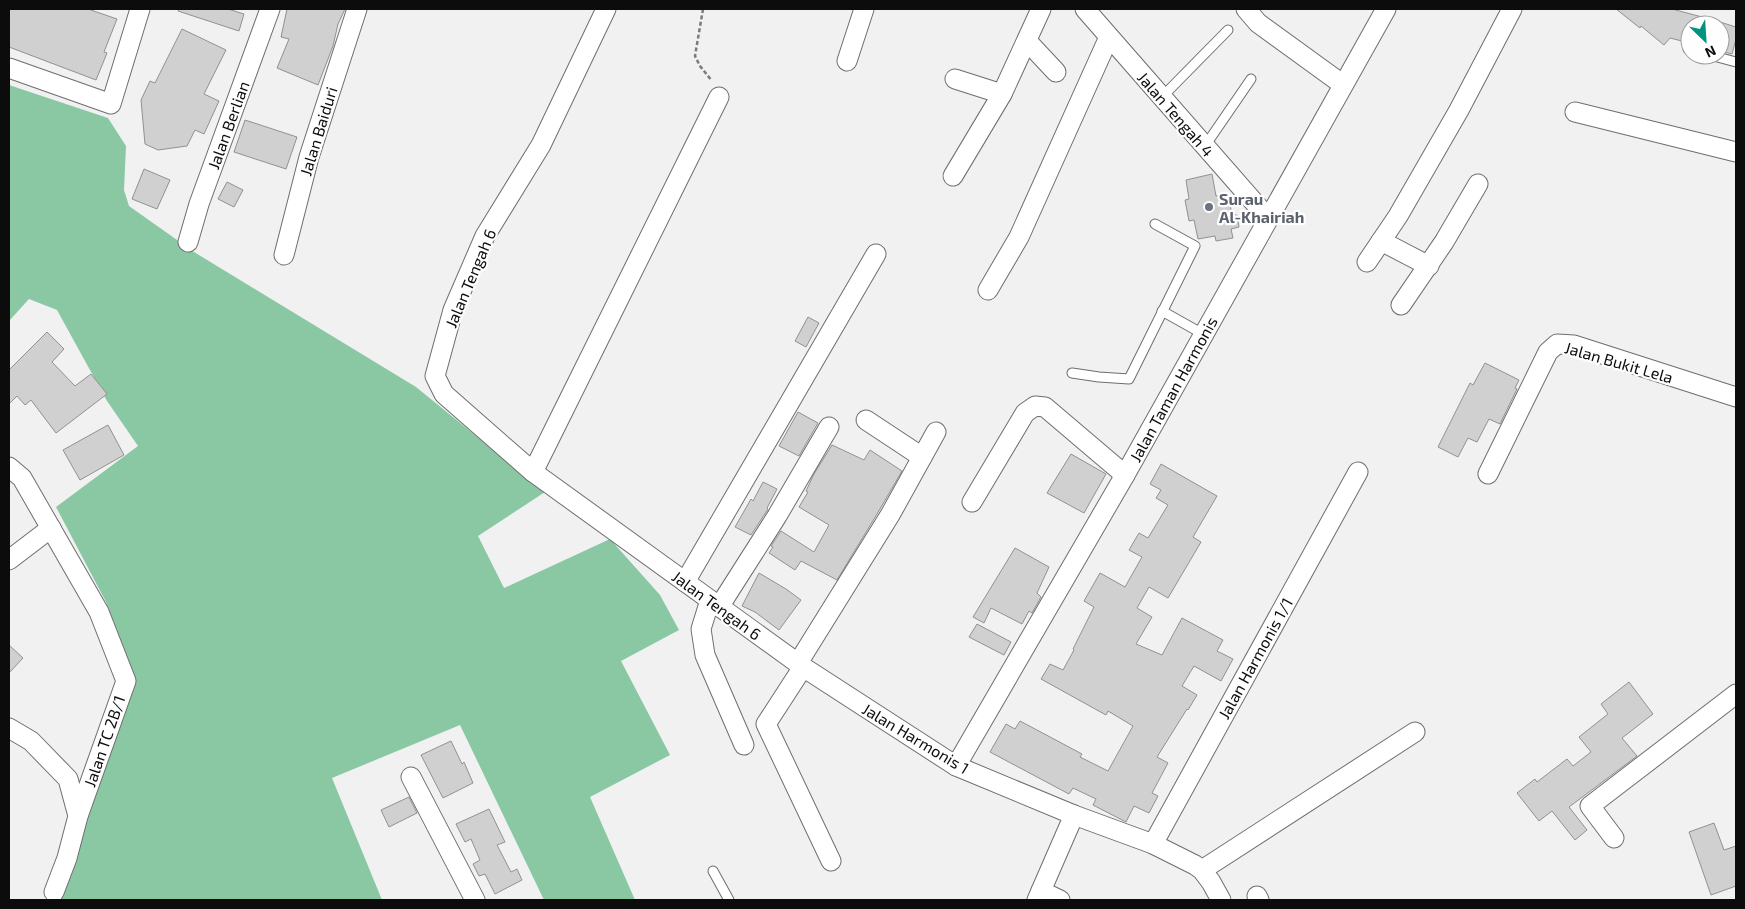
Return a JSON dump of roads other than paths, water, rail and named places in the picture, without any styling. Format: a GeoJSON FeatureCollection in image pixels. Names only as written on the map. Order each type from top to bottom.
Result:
{"type":"FeatureCollection","features":[{"type":"Feature","properties":{"kind":"street"},"geometry":{"type":"LineString","coordinates":[[9,68],[110,104],[140,9]]}},
{"type":"Feature","properties":{"kind":"street","name":"Jalan Berlian"},"geometry":{"type":"LineString","coordinates":[[188,242],[199,204],[270,9]]}},
{"type":"Feature","properties":{"kind":"street","name":"Jalan Baiduri"},"geometry":{"type":"LineString","coordinates":[[284,255],[309,156],[357,9]]}},
{"type":"Feature","properties":{"kind":"street","name":"Jalan Tengah 6"},"geometry":{"type":"LineString","coordinates":[[606,9],[541,145],[484,236],[453,310],[435,376],[444,394],[533,472],[800,665]]}},
{"type":"Feature","properties":{"kind":"street"},"geometry":{"type":"LineString","coordinates":[[847,61],[864,9]]}},
{"type":"Feature","properties":{"kind":"street"},"geometry":{"type":"LineString","coordinates":[[953,176],[1002,94],[1041,9]]}},
{"type":"Feature","properties":{"kind":"street","name":"Jalan Tengah 4"},"geometry":{"type":"LineString","coordinates":[[1085,9],[1268,218]]}},
{"type":"Feature","properties":{"kind":"street"},"geometry":{"type":"LineString","coordinates":[[1246,9],[1258,24],[1342,84]]}},
{"type":"Feature","properties":{"kind":"street","name":"Jalan Taman Harmonis"},"geometry":{"type":"LineString","coordinates":[[956,766],[1125,475],[1342,84],[1386,9]]}},
{"type":"Feature","properties":{"kind":"street"},"geometry":{"type":"LineString","coordinates":[[1367,262],[1398,216],[1459,110],[1512,9]]}},
{"type":"Feature","properties":{"kind":"street"},"geometry":{"type":"LineString","coordinates":[[988,290],[1022,231],[1109,37]]}},
{"type":"Feature","properties":{"kind":"street"},"geometry":{"type":"LineString","coordinates":[[1027,41],[1056,72]]}},
{"type":"Feature","properties":{"kind":"street"},"geometry":{"type":"LineString","coordinates":[[955,79],[1002,94]]}},
{"type":"Feature","properties":{"kind":"street"},"geometry":{"type":"LineString","coordinates":[[533,472],[719,97]]}},
{"type":"Feature","properties":{"kind":"street"},"geometry":{"type":"LineString","coordinates":[[1575,112],[1736,152]]}},
{"type":"Feature","properties":{"kind":"street"},"geometry":{"type":"LineString","coordinates":[[1401,305],[1429,266],[1478,184]]}},
{"type":"Feature","properties":{"kind":"street"},"geometry":{"type":"LineString","coordinates":[[1381,241],[1429,266]]}},
{"type":"Feature","properties":{"kind":"street"},"geometry":{"type":"LineString","coordinates":[[685,582],[876,254]]}},
{"type":"Feature","properties":{"kind":"street","name":"Jalan Bukit Lela"},"geometry":{"type":"LineString","coordinates":[[1488,474],[1548,352],[1557,344],[1574,346],[1736,397]]}},
{"type":"Feature","properties":{"kind":"street"},"geometry":{"type":"LineString","coordinates":[[972,502],[1025,413],[1035,406],[1046,407],[1125,475]]}},
{"type":"Feature","properties":{"kind":"street"},"geometry":{"type":"LineString","coordinates":[[866,420],[922,457]]}},
{"type":"Feature","properties":{"kind":"street"},"geometry":{"type":"LineString","coordinates":[[744,744],[704,655],[701,628],[714,603],[777,516],[829,427]]}},
{"type":"Feature","properties":{"kind":"street"},"geometry":{"type":"LineString","coordinates":[[831,861],[766,724],[890,515],[936,432]]}},
{"type":"Feature","properties":{"kind":"street","name":"Jalan TC 2B/1"},"geometry":{"type":"LineString","coordinates":[[9,467],[22,478],[99,612],[126,681],[78,816],[67,858],[54,892]]}},
{"type":"Feature","properties":{"kind":"street","name":"Jalan Harmonis 1/1"},"geometry":{"type":"LineString","coordinates":[[1153,844],[1358,472]]}},
{"type":"Feature","properties":{"kind":"street"},"geometry":{"type":"LineString","coordinates":[[9,560],[51,528]]}},
{"type":"Feature","properties":{"kind":"street","name":"Jalan Harmonis 1"},"geometry":{"type":"LineString","coordinates":[[800,665],[956,766],[1074,815],[1153,844],[1195,865],[1202,870],[1222,900]]}},
{"type":"Feature","properties":{"kind":"street"},"geometry":{"type":"LineString","coordinates":[[1614,838],[1590,806],[1736,694]]}},
{"type":"Feature","properties":{"kind":"street"},"geometry":{"type":"LineString","coordinates":[[9,728],[31,741],[68,779],[78,816]]}},
{"type":"Feature","properties":{"kind":"street"},"geometry":{"type":"LineString","coordinates":[[1202,870],[1415,732]]}},
{"type":"Feature","properties":{"kind":"street"},"geometry":{"type":"LineString","coordinates":[[411,777],[475,900]]}},
{"type":"Feature","properties":{"kind":"street"},"geometry":{"type":"LineString","coordinates":[[1060,900],[1039,896],[1074,815]]}},
{"type":"Feature","properties":{"kind":"lane"},"geometry":{"type":"LineString","coordinates":[[1162,97],[1228,30]]}},
{"type":"Feature","properties":{"kind":"lane"},"geometry":{"type":"LineString","coordinates":[[1205,146],[1251,79]]}},
{"type":"Feature","properties":{"kind":"lane"},"geometry":{"type":"LineString","coordinates":[[1072,373],[1129,379],[1195,246],[1155,224]]}},
{"type":"Feature","properties":{"kind":"lane"},"geometry":{"type":"LineString","coordinates":[[1162,311],[1204,334]]}},
{"type":"Feature","properties":{"kind":"lane"},"geometry":{"type":"LineString","coordinates":[[713,871],[729,900]]}},
{"type":"Feature","properties":{"kind":"place","name":"Surau Al-Khairiah"},"geometry":{"type":"Point","coordinates":[1209,207]}}]}
